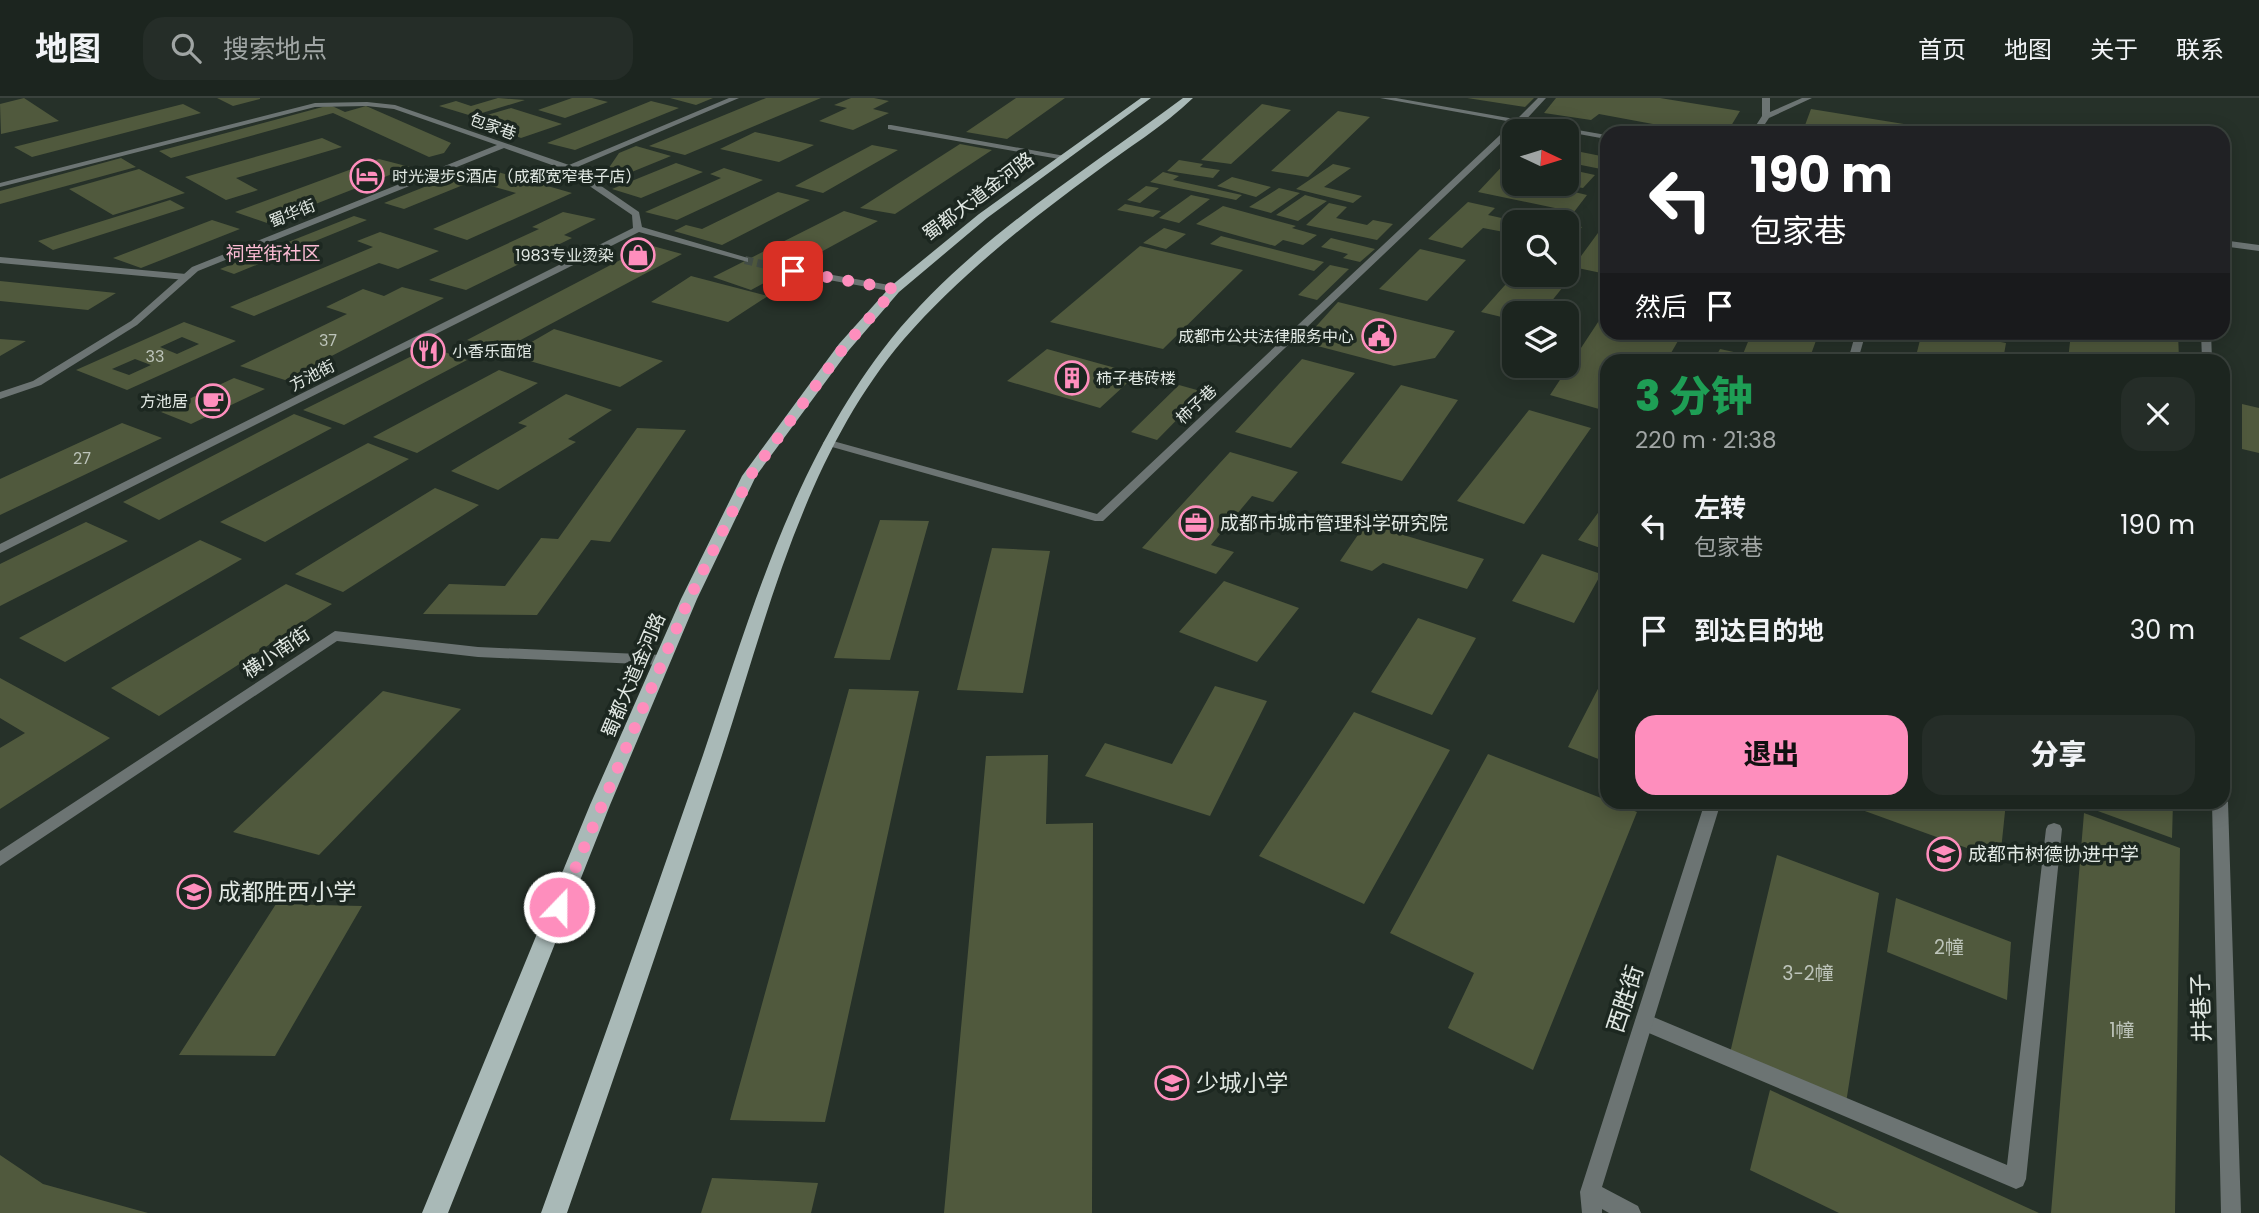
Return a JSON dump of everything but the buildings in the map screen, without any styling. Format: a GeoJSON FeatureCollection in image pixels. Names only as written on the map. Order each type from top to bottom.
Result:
{"type":"FeatureCollection","features":[{"type":"Feature","properties":{"kind":"main road","name":"蜀都大道金河路"},"geometry":{"type":"LineString","coordinates":[[435,1213],[600,805],[662,660],[750,476],[844,347],[895,289],[983,216],[1147,98]]}},
{"type":"Feature","properties":{"kind":"main road"},"geometry":{"type":"LineString","coordinates":[[554,1213],[612,1050],[777,561],[844,415],[897,340],[947,288],[999,240],[1189,98]]}},
{"type":"Feature","properties":{"kind":"street"},"geometry":{"type":"LineString","coordinates":[[367,104],[387,98]]}},
{"type":"Feature","properties":{"kind":"street"},"geometry":{"type":"LineString","coordinates":[[569,168],[735,98]]}},
{"type":"Feature","properties":{"kind":"street"},"geometry":{"type":"LineString","coordinates":[[1384,98],[1502,119]]}},
{"type":"Feature","properties":{"kind":"street"},"geometry":{"type":"LineString","coordinates":[[1522,119],[1542,98]]}},
{"type":"Feature","properties":{"kind":"street"},"geometry":{"type":"LineString","coordinates":[[1755,98],[1766,99],[1766,116],[1760,126]]}},
{"type":"Feature","properties":{"kind":"street"},"geometry":{"type":"LineString","coordinates":[[1766,116],[1808,98]]}},
{"type":"Feature","properties":{"kind":"street","name":"包家巷"},"geometry":{"type":"LineString","coordinates":[[0,185],[315,105],[367,104],[395,107],[569,168],[636,214],[638,229]]}},
{"type":"Feature","properties":{"kind":"street"},"geometry":{"type":"LineString","coordinates":[[891,127],[1065,158]]}},
{"type":"Feature","properties":{"kind":"street"},"geometry":{"type":"LineString","coordinates":[[1579,132],[1600,136]]}},
{"type":"Feature","properties":{"kind":"street","name":"柿子巷"},"geometry":{"type":"LineString","coordinates":[[829,443],[1099,518],[1502,138]]}},
{"type":"Feature","properties":{"kind":"street","name":"蜀华街"},"geometry":{"type":"LineString","coordinates":[[0,396],[37,383],[134,323],[195,269],[502,146]]}},
{"type":"Feature","properties":{"kind":"street"},"geometry":{"type":"LineString","coordinates":[[638,229],[745,260]]}},
{"type":"Feature","properties":{"kind":"street","name":"方池街"},"geometry":{"type":"LineString","coordinates":[[0,549],[638,229]]}},
{"type":"Feature","properties":{"kind":"street"},"geometry":{"type":"LineString","coordinates":[[2230,244],[2259,248]]}},
{"type":"Feature","properties":{"kind":"street"},"geometry":{"type":"LineString","coordinates":[[0,260],[186,277]]}},
{"type":"Feature","properties":{"kind":"street"},"geometry":{"type":"LineString","coordinates":[[793,271],[895,289]]}},
{"type":"Feature","properties":{"kind":"street","name":"横小南街"},"geometry":{"type":"LineString","coordinates":[[0,859],[335,636],[478,652],[662,660]]}},
{"type":"Feature","properties":{"kind":"street","name":"西胜街"},"geometry":{"type":"LineString","coordinates":[[1591,1203],[1711,809]]}},
{"type":"Feature","properties":{"kind":"street","name":"井巷子"},"geometry":{"type":"LineString","coordinates":[[2220,809],[2231,1213]]}},
{"type":"Feature","properties":{"kind":"street"},"geometry":{"type":"LineString","coordinates":[[1644,1022],[2016,1179],[2054,829]]}},
{"type":"Feature","properties":{"kind":"street"},"geometry":{"type":"LineString","coordinates":[[1591,1203],[1631,1213]]}},
{"type":"Feature","properties":{"kind":"tunnel"},"geometry":{"type":"LineString","coordinates":[[745,260],[793,271]]}},
{"type":"Feature","properties":{"kind":"place","name":"时光漫步S酒店（成都宽窄巷子店）"},"geometry":{"type":"Point","coordinates":[367,176]}},
{"type":"Feature","properties":{"kind":"place","name":"1983专业烫染"},"geometry":{"type":"Point","coordinates":[638,255]}},
{"type":"Feature","properties":{"kind":"place","name":"成都市公共法律服务中心"},"geometry":{"type":"Point","coordinates":[1379,336]}},
{"type":"Feature","properties":{"kind":"place","name":"小香乐面馆"},"geometry":{"type":"Point","coordinates":[428,351]}},
{"type":"Feature","properties":{"kind":"place","name":"柿子巷砖楼"},"geometry":{"type":"Point","coordinates":[1072,378]}},
{"type":"Feature","properties":{"kind":"place","name":"方池居"},"geometry":{"type":"Point","coordinates":[213,401]}},
{"type":"Feature","properties":{"kind":"place","name":"成都市城市管理科学研究院"},"geometry":{"type":"Point","coordinates":[1196,523]}},
{"type":"Feature","properties":{"kind":"place","name":"成都市树德协进中学"},"geometry":{"type":"Point","coordinates":[1944,854]}},
{"type":"Feature","properties":{"kind":"place","name":"成都胜西小学"},"geometry":{"type":"Point","coordinates":[194,892]}},
{"type":"Feature","properties":{"kind":"place","name":"少城小学"},"geometry":{"type":"Point","coordinates":[1172,1083]}},
{"type":"Feature","properties":{"kind":"district","name":"祠堂街社区"},"geometry":{"type":"Point","coordinates":[273,253]}},
{"type":"Feature","properties":{"kind":"route"},"geometry":{"type":"LineString","coordinates":[[559,907],[689,599],[750,476],[844,347],[895,289],[793,271]]}}]}
